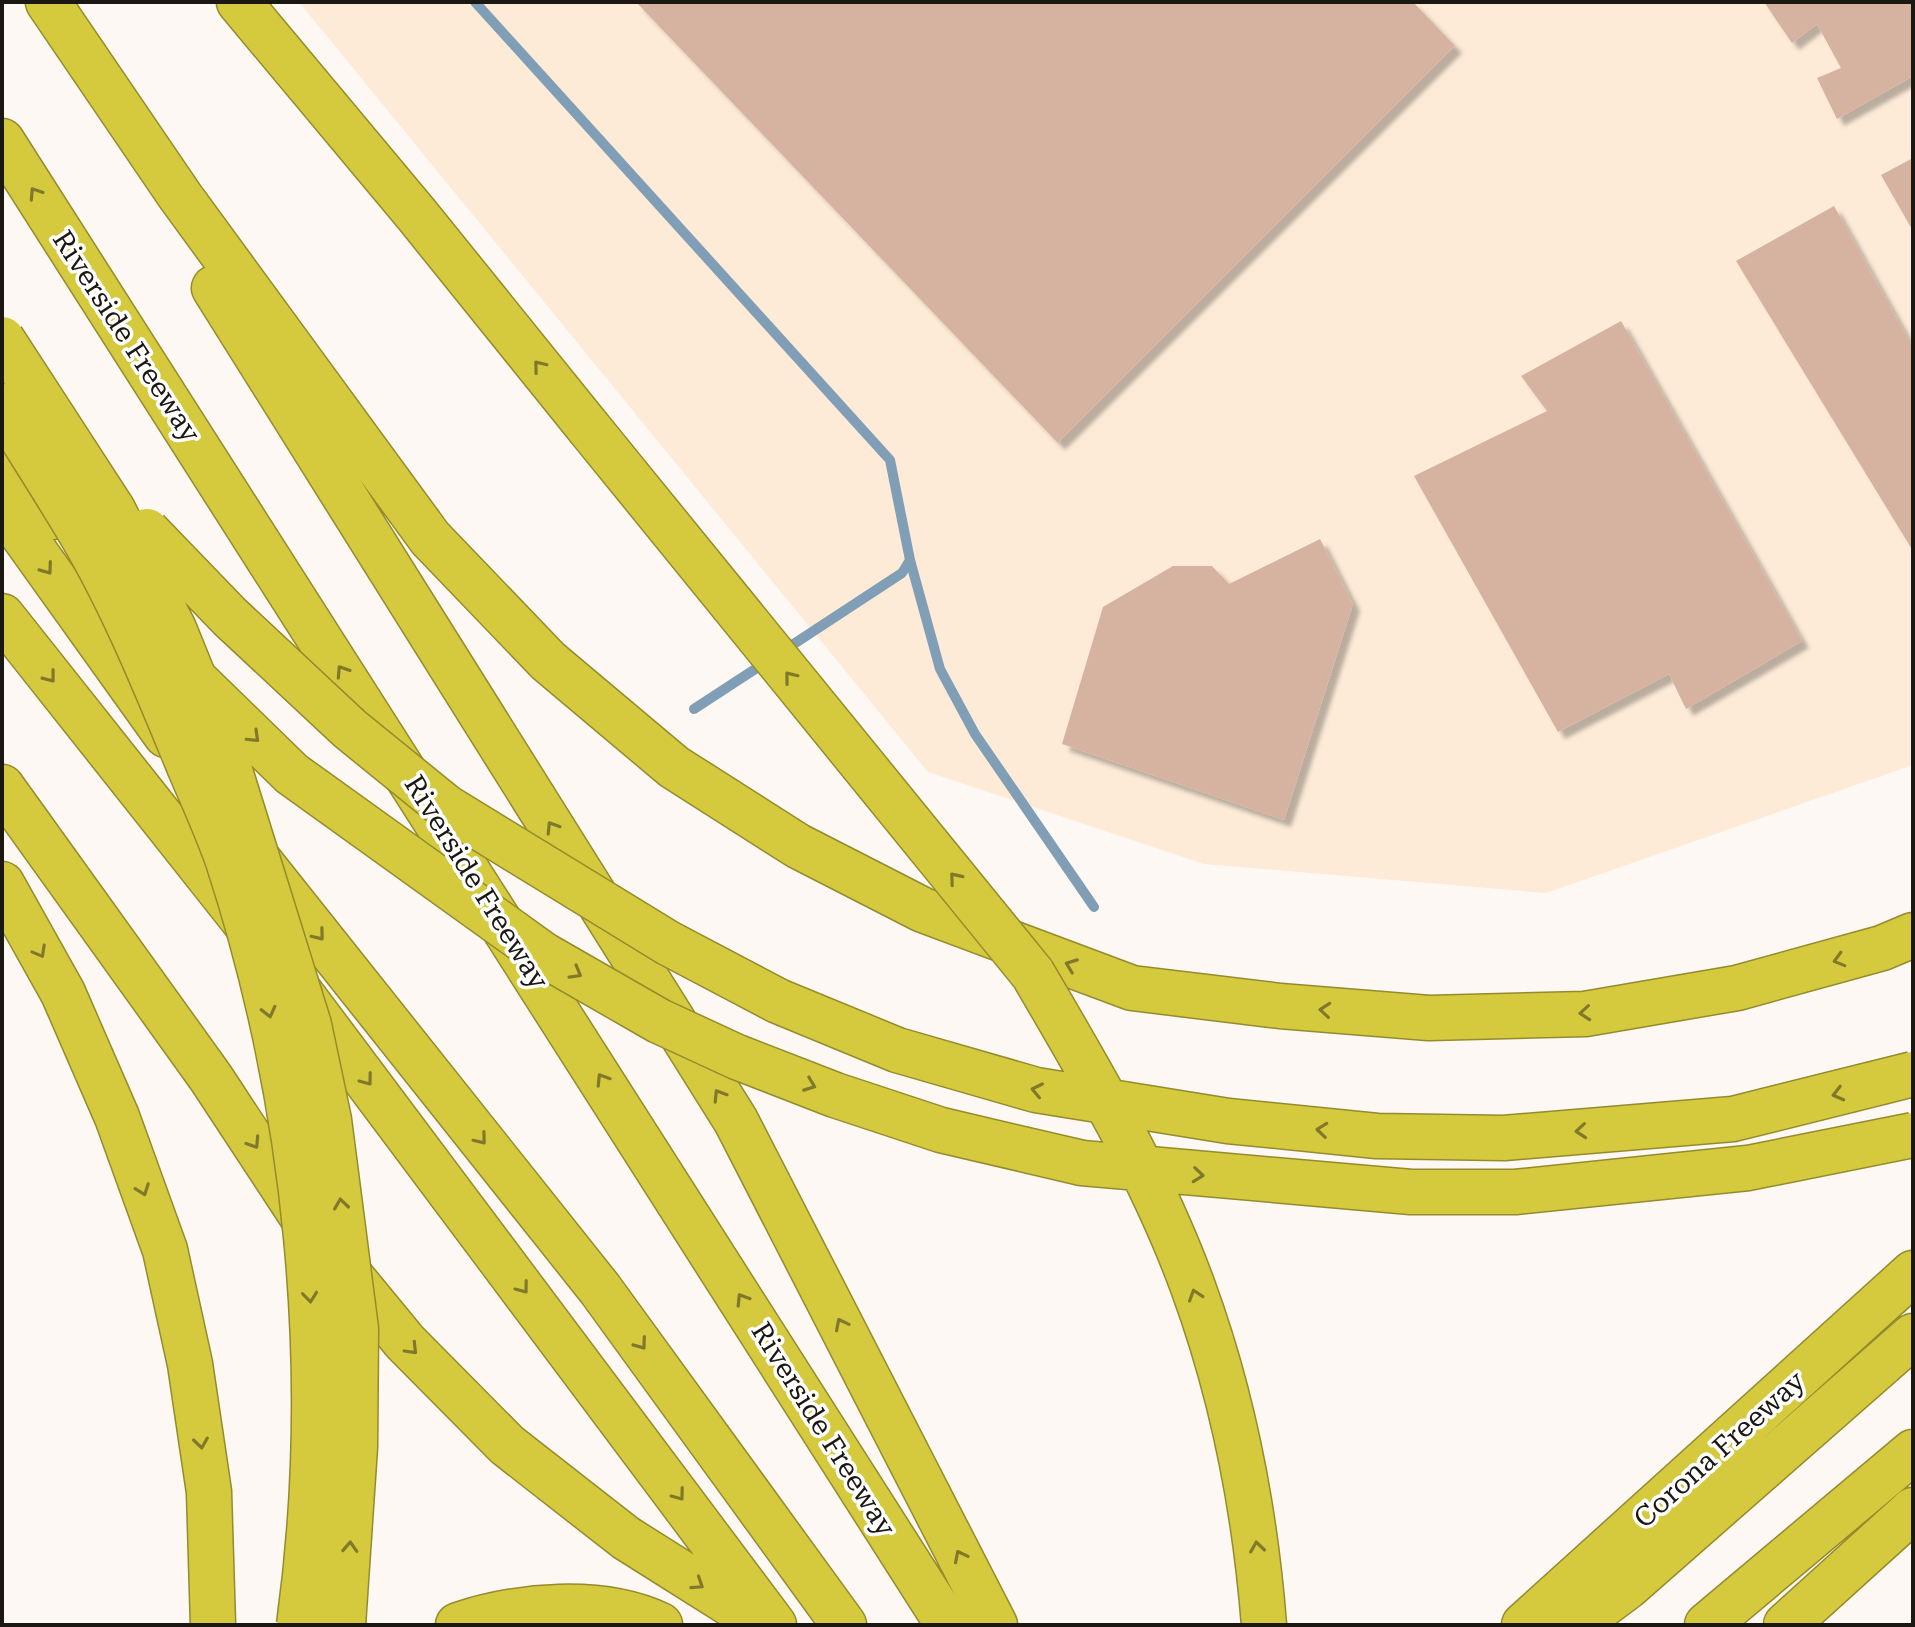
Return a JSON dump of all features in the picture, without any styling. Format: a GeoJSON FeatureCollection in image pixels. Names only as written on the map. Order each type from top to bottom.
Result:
{"type":"FeatureCollection","features":[{"type":"Feature","properties":{"kind":"highway"},"geometry":{"type":"LineString","coordinates":[[35,2],[736,1121],[995,1625]]}},
{"type":"Feature","properties":{"kind":"highway"},"geometry":{"type":"LineString","coordinates":[[48,2],[180,196],[430,538],[505,617],[548,661],[674,767],[798,846],[923,910],[1132,988],[1280,1006],[1429,1018],[1585,1014],[1737,988],[1882,948],[1913,935]]}},
{"type":"Feature","properties":{"kind":"highway"},"geometry":{"type":"LineString","coordinates":[[239,2],[417,215],[1015,951],[1069,1036],[1136,1157],[1193,1286],[1234,1419],[1258,1551],[1264,1625]]}},
{"type":"Feature","properties":{"kind":"highway","name":"Riverside Freeway"},"geometry":{"type":"LineString","coordinates":[[2,141],[948,1625]]}},
{"type":"Feature","properties":{"kind":"highway"},"geometry":{"type":"LineString","coordinates":[[2,339],[113,510],[174,629],[225,755],[309,1025],[329,1120],[356,1329],[354,1461],[343,1625]]}},
{"type":"Feature","properties":{"kind":"highway"},"geometry":{"type":"LineString","coordinates":[[2,360],[35,407],[102,486],[230,617],[350,729],[446,807],[668,943],[778,1001],[897,1050],[1036,1090],[1228,1121],[1377,1136],[1504,1138],[1733,1119],[1913,1074]]}},
{"type":"Feature","properties":{"kind":"highway"},"geometry":{"type":"LineString","coordinates":[[2,406],[85,540],[160,695],[227,860],[279,1051],[299,1193],[312,1322],[313,1451],[306,1575],[299,1625]]}},
{"type":"Feature","properties":{"kind":"highway"},"geometry":{"type":"LineString","coordinates":[[2,449],[138,624],[292,774],[544,955],[659,1021],[737,1057],[835,1095],[941,1130],[1082,1163],[1411,1192],[1515,1192],[1748,1168],[1913,1135]]}},
{"type":"Feature","properties":{"kind":"highway"},"geometry":{"type":"LineString","coordinates":[[2,506],[234,828],[600,1289],[844,1625]]}},
{"type":"Feature","properties":{"kind":"highway"},"geometry":{"type":"LineString","coordinates":[[2,616],[320,1017],[774,1625]]}},
{"type":"Feature","properties":{"kind":"highway"},"geometry":{"type":"LineString","coordinates":[[2,787],[211,1078],[303,1218],[405,1342],[507,1445],[626,1538],[764,1625]]}},
{"type":"Feature","properties":{"kind":"highway"},"geometry":{"type":"LineString","coordinates":[[2,884],[63,993],[117,1117],[165,1250],[190,1364],[209,1492],[213,1625]]}},
{"type":"Feature","properties":{"kind":"highway","name":"Corona Freeway"},"geometry":{"type":"LineString","coordinates":[[1524,1625],[1913,1273]]}},
{"type":"Feature","properties":{"kind":"highway"},"geometry":{"type":"LineString","coordinates":[[1576,1625],[1627,1587],[1913,1336]]}},
{"type":"Feature","properties":{"kind":"highway"},"geometry":{"type":"LineString","coordinates":[[1707,1625],[1913,1452]]}},
{"type":"Feature","properties":{"kind":"highway"},"geometry":{"type":"LineString","coordinates":[[1786,1625],[1913,1510]]}},
{"type":"Feature","properties":{"kind":"highway"},"geometry":{"type":"LineString","coordinates":[[458,1625],[483,1617],[573,1609],[615,1611],[660,1625]]}},
{"type":"Feature","properties":{"kind":"shaded area"},"geometry":{"type":"Polygon","coordinates":[[[299,2],[1913,2],[1913,765],[1546,893],[1204,864],[928,772],[299,2]]]}},
{"type":"Feature","properties":{"kind":"building"},"geometry":{"type":"Polygon","coordinates":[[[636,2],[1413,2],[1455,46],[1058,443],[636,2]]]}},
{"type":"Feature","properties":{"kind":"building"},"geometry":{"type":"Polygon","coordinates":[[[1764,2],[1913,2],[1913,76],[1837,119],[1817,78],[1841,68],[1817,24],[1792,43],[1764,2]]]}},
{"type":"Feature","properties":{"kind":"building"},"geometry":{"type":"Polygon","coordinates":[[[1913,158],[1913,231],[1881,175],[1913,158]]]}},
{"type":"Feature","properties":{"kind":"building"},"geometry":{"type":"Polygon","coordinates":[[[1834,206],[1913,348],[1913,551],[1736,261],[1834,206]]]}},
{"type":"Feature","properties":{"kind":"building"},"geometry":{"type":"Polygon","coordinates":[[[1621,321],[1802,641],[1686,709],[1669,674],[1558,732],[1414,476],[1547,411],[1521,376],[1621,321]]]}},
{"type":"Feature","properties":{"kind":"building"},"geometry":{"type":"Polygon","coordinates":[[[1320,539],[1353,604],[1284,820],[1062,744],[1103,607],[1173,566],[1212,566],[1229,584],[1320,539]]]}},
{"type":"Feature","properties":{"kind":"waterway"},"geometry":{"type":"LineString","coordinates":[[475,2],[890,460],[910,560],[940,669],[975,734],[1094,907]]}},
{"type":"Feature","properties":{"kind":"waterway"},"geometry":{"type":"LineString","coordinates":[[783,651],[902,573],[910,560]]}},
{"type":"Feature","properties":{"kind":"waterway"},"geometry":{"type":"LineString","coordinates":[[694,709],[766,662]]}}]}
